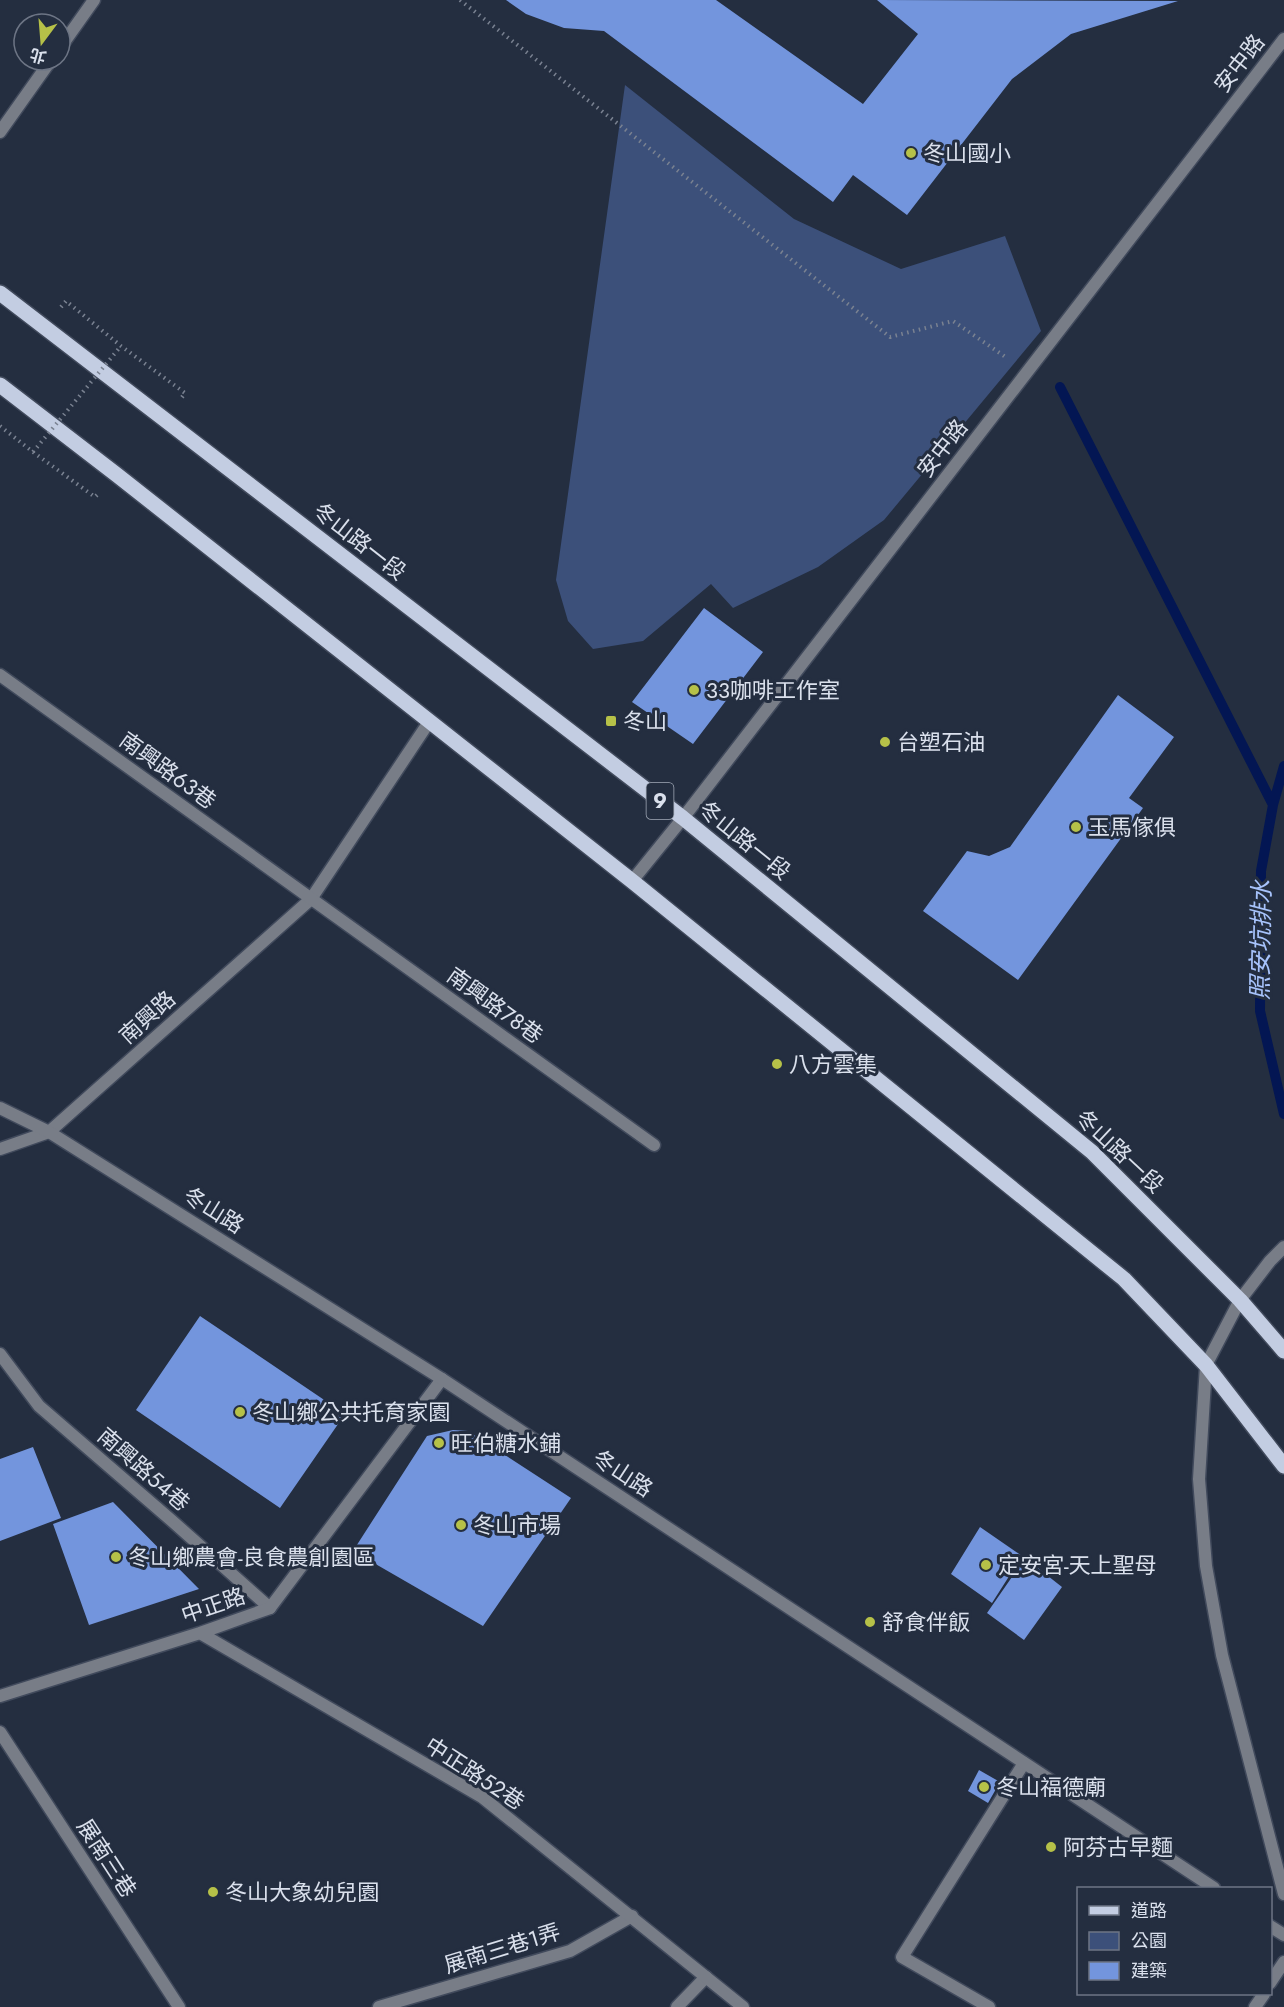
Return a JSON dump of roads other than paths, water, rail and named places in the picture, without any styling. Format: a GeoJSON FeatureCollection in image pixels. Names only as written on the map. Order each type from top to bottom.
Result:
{"type":"FeatureCollection","features":[{"type":"Feature","properties":{"kind":"main road","name":"冬山路一段"},"geometry":{"type":"LineString","coordinates":[[0,293],[683,818],[1092,1152],[1240,1300],[1284,1351]]}},
{"type":"Feature","properties":{"kind":"main road"},"geometry":{"type":"LineString","coordinates":[[0,385],[632,881],[1124,1279],[1206,1365],[1284,1466]]}},
{"type":"Feature","properties":{"kind":"street"},"geometry":{"type":"LineString","coordinates":[[72,31],[94,0]]}},
{"type":"Feature","properties":{"kind":"street","name":"安中路"},"geometry":{"type":"LineString","coordinates":[[632,881],[1284,39]]}},
{"type":"Feature","properties":{"kind":"street"},"geometry":{"type":"LineString","coordinates":[[0,132],[42,72]]}},
{"type":"Feature","properties":{"kind":"street","name":"南興路63巷"},"geometry":{"type":"LineString","coordinates":[[0,675],[311,899]]}},
{"type":"Feature","properties":{"kind":"street","name":"南興路"},"geometry":{"type":"LineString","coordinates":[[0,1149],[49,1132],[311,899],[429,722]]}},
{"type":"Feature","properties":{"kind":"street","name":"南興路78巷"},"geometry":{"type":"LineString","coordinates":[[311,899],[654,1145]]}},
{"type":"Feature","properties":{"kind":"street","name":"冬山路"},"geometry":{"type":"LineString","coordinates":[[0,1108],[49,1132],[442,1378],[1212,1887]]}},
{"type":"Feature","properties":{"kind":"street"},"geometry":{"type":"LineString","coordinates":[[1284,1247],[1270,1261],[1240,1300],[1206,1365],[1199,1479],[1206,1566],[1222,1655],[1284,1894]]}},
{"type":"Feature","properties":{"kind":"street","name":"南興路54巷"},"geometry":{"type":"LineString","coordinates":[[0,1354],[39,1406],[270,1608]]}},
{"type":"Feature","properties":{"kind":"street","name":"中正路"},"geometry":{"type":"LineString","coordinates":[[0,1696],[200,1633],[270,1608],[442,1378]]}},
{"type":"Feature","properties":{"kind":"street","name":"中正路52巷"},"geometry":{"type":"LineString","coordinates":[[200,1633],[482,1797],[743,2007]]}},
{"type":"Feature","properties":{"kind":"street","name":"展南三巷"},"geometry":{"type":"LineString","coordinates":[[0,1732],[179,2007]]}},
{"type":"Feature","properties":{"kind":"street"},"geometry":{"type":"LineString","coordinates":[[989,2007],[902,1957],[1024,1763]]}},
{"type":"Feature","properties":{"kind":"street","name":"展南三巷1弄"},"geometry":{"type":"LineString","coordinates":[[380,2007],[570,1951],[632,1916]]}},
{"type":"Feature","properties":{"kind":"street"},"geometry":{"type":"LineString","coordinates":[[1272,1980],[1284,1962]]}},
{"type":"Feature","properties":{"kind":"street"},"geometry":{"type":"LineString","coordinates":[[677,2007],[706,1977]]}},
{"type":"Feature","properties":{"kind":"waterway"},"geometry":{"type":"LineString","coordinates":[[1060,387],[1273,805]]}},
{"type":"Feature","properties":{"kind":"waterway","name":"照安坑排水"},"geometry":{"type":"LineString","coordinates":[[1284,766],[1273,805],[1261,871],[1260,1011],[1284,1114]]}},
{"type":"Feature","properties":{"kind":"place","name":"冬山國小"},"geometry":{"type":"Point","coordinates":[911,153]}},
{"type":"Feature","properties":{"kind":"place","name":"33咖啡工作室"},"geometry":{"type":"Point","coordinates":[694,690]}},
{"type":"Feature","properties":{"kind":"place","name":"冬山"},"geometry":{"type":"Point","coordinates":[611,721]}},
{"type":"Feature","properties":{"kind":"place","name":"台塑石油"},"geometry":{"type":"Point","coordinates":[885,742]}},
{"type":"Feature","properties":{"kind":"place","name":"玉馬傢俱"},"geometry":{"type":"Point","coordinates":[1076,827]}},
{"type":"Feature","properties":{"kind":"place","name":"八方雲集"},"geometry":{"type":"Point","coordinates":[777,1064]}},
{"type":"Feature","properties":{"kind":"place","name":"冬山鄉公共托育家園"},"geometry":{"type":"Point","coordinates":[240,1412]}},
{"type":"Feature","properties":{"kind":"place","name":"旺伯糖水鋪"},"geometry":{"type":"Point","coordinates":[439,1443]}},
{"type":"Feature","properties":{"kind":"place","name":"冬山市場"},"geometry":{"type":"Point","coordinates":[461,1525]}},
{"type":"Feature","properties":{"kind":"place","name":"冬山鄉農會-良食農創園區"},"geometry":{"type":"Point","coordinates":[116,1557]}},
{"type":"Feature","properties":{"kind":"place","name":"定安宮-天上聖母"},"geometry":{"type":"Point","coordinates":[986,1565]}},
{"type":"Feature","properties":{"kind":"place","name":"舒食伴飯"},"geometry":{"type":"Point","coordinates":[870,1622]}},
{"type":"Feature","properties":{"kind":"place","name":"冬山福德廟"},"geometry":{"type":"Point","coordinates":[984,1787]}},
{"type":"Feature","properties":{"kind":"place","name":"阿芬古早麵"},"geometry":{"type":"Point","coordinates":[1051,1847]}},
{"type":"Feature","properties":{"kind":"place","name":"冬山大象幼兒園"},"geometry":{"type":"Point","coordinates":[213,1892]}}]}
